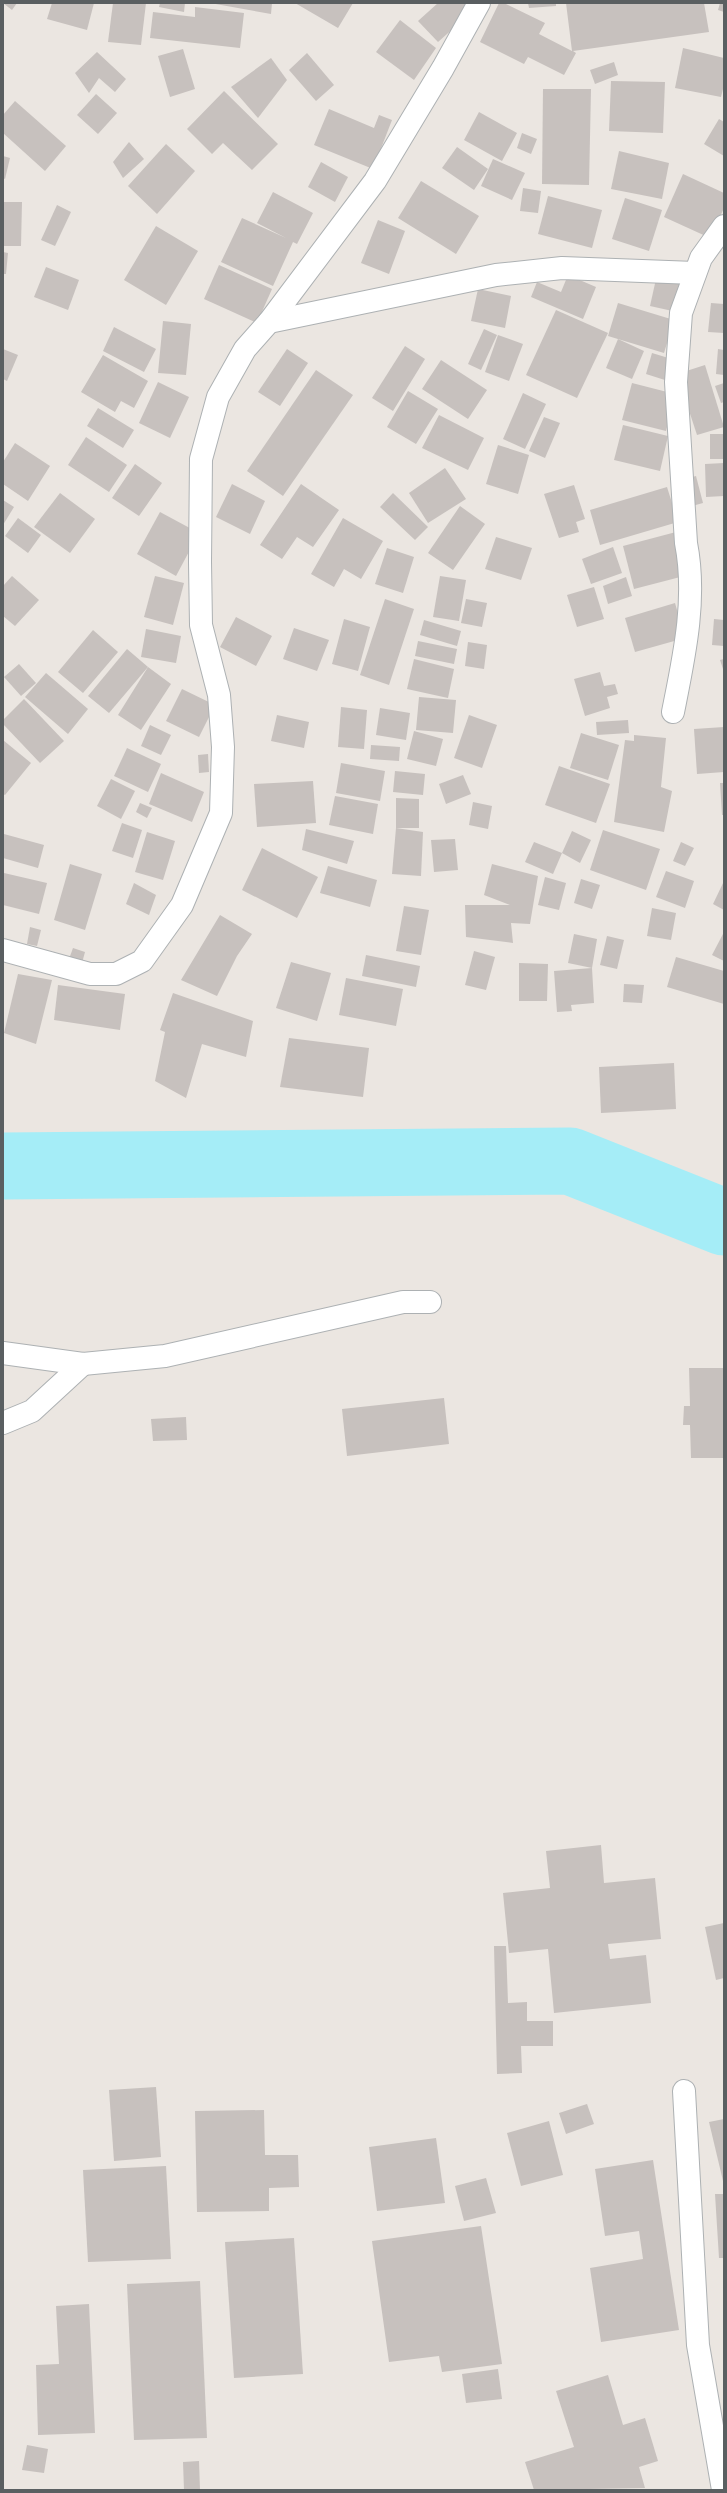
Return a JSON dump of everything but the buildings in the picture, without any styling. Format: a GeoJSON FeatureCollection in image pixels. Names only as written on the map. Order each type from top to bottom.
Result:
{"type":"FeatureCollection","features":[{"type":"Feature","properties":{"kind":"street"},"geometry":{"type":"LineString","coordinates":[[3,950],[90,974],[116,974],[142,960],[182,905],[221,813],[222,747],[219,695],[201,624],[201,459],[218,397],[245,349],[269,322],[375,181],[444,68],[479,3]]}},
{"type":"Feature","properties":{"kind":"street"},"geometry":{"type":"LineString","coordinates":[[673,712],[688,628],[690,563],[686,543],[676,382],[681,313],[700,258],[724,226]]}},
{"type":"Feature","properties":{"kind":"street"},"geometry":{"type":"LineString","coordinates":[[269,322],[496,275],[562,268],[695,273]]}},
{"type":"Feature","properties":{"kind":"street"},"geometry":{"type":"LineString","coordinates":[[3,1353],[83,1364],[165,1356],[403,1302],[430,1302]]}},
{"type":"Feature","properties":{"kind":"street"},"geometry":{"type":"LineString","coordinates":[[3,1423],[32,1411],[83,1364]]}},
{"type":"Feature","properties":{"kind":"street"},"geometry":{"type":"LineString","coordinates":[[684,2091],[698,2345],[723,2490]]}},
{"type":"Feature","properties":{"kind":"waterway"},"geometry":{"type":"LineString","coordinates":[[3,1166],[570,1161],[724,1222]]}}]}
